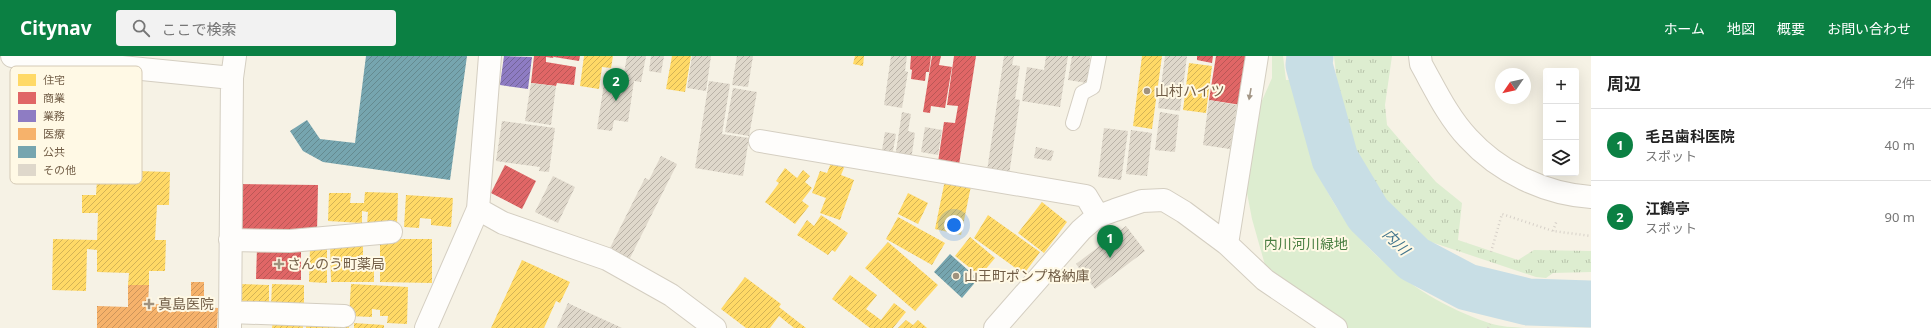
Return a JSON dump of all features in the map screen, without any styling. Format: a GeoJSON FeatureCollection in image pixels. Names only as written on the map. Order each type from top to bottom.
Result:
{"type":"FeatureCollection","features":[{"type":"Feature","properties":{"kind":"street"},"geometry":{"type":"LineString","coordinates":[[12,56],[112,66]]}},
{"type":"Feature","properties":{"kind":"street"},"geometry":{"type":"LineString","coordinates":[[234,56],[232,78],[230,320],[344,316]]}},
{"type":"Feature","properties":{"kind":"street"},"geometry":{"type":"LineString","coordinates":[[426,328],[478,209],[490,56]]}},
{"type":"Feature","properties":{"kind":"street"},"geometry":{"type":"LineString","coordinates":[[1227,244],[1257,56]]}},
{"type":"Feature","properties":{"kind":"street"},"geometry":{"type":"LineString","coordinates":[[1420,56],[1421,64],[1451,115],[1467,138],[1486,156],[1527,181],[1573,196],[1591,197]]}},
{"type":"Feature","properties":{"kind":"street"},"geometry":{"type":"LineString","coordinates":[[142,69],[232,78]]}},
{"type":"Feature","properties":{"kind":"street"},"geometry":{"type":"LineString","coordinates":[[760,141],[1086,196],[1098,216]]}},
{"type":"Feature","properties":{"kind":"street"},"geometry":{"type":"LineString","coordinates":[[995,328],[1081,230],[1098,216],[1142,201],[1164,200],[1184,212],[1227,244],[1265,280],[1336,328]]}},
{"type":"Feature","properties":{"kind":"street"},"geometry":{"type":"LineString","coordinates":[[478,209],[503,223],[607,259],[671,295],[715,328]]}},
{"type":"Feature","properties":{"kind":"street"},"geometry":{"type":"LineString","coordinates":[[230,240],[290,241],[391,232]]}},
{"type":"Feature","properties":{"kind":"lane"},"geometry":{"type":"LineString","coordinates":[[1073,123],[1082,93],[1093,87],[1099,56]]}},
{"type":"Feature","properties":{"kind":"path"},"geometry":{"type":"LineString","coordinates":[[1491,252],[1502,214],[1553,231],[1591,236]]}},
{"type":"Feature","properties":{"kind":"path"},"geometry":{"type":"LineString","coordinates":[[1553,231],[1557,220]]}},
{"type":"Feature","properties":{"kind":"path"},"geometry":{"type":"LineString","coordinates":[[1488,328],[1490,324]]}},
{"type":"Feature","properties":{"kind":"green space","name":"内川河川緑地"},"geometry":{"type":"Polygon","coordinates":[[[1272,56],[1283,56],[1286,80],[1292,80],[1309,148],[1325,187],[1339,211],[1373,253],[1416,287],[1439,301],[1489,323],[1525,328],[1347,328],[1270,274],[1265,265],[1252,219],[1247,193],[1247,179],[1261,103],[1272,78],[1272,56]]]}},
{"type":"Feature","properties":{"kind":"green space"},"geometry":{"type":"Polygon","coordinates":[[[1334,56],[1392,56],[1385,105],[1387,125],[1436,182],[1462,203],[1458,240],[1518,260],[1534,250],[1591,251],[1591,272],[1553,273],[1546,278],[1536,277],[1425,240],[1404,223],[1384,198],[1363,166],[1347,131],[1338,92],[1334,56]]]}},
{"type":"Feature","properties":{"kind":"building: 住宅"},"geometry":{"type":"Polygon","coordinates":[[[584,56],[613,56],[611,68],[602,67],[599,89],[580,86],[584,56]]]}},
{"type":"Feature","properties":{"kind":"building: 住宅"},"geometry":{"type":"Polygon","coordinates":[[[672,56],[691,56],[685,92],[666,89],[672,56]]]}},
{"type":"Feature","properties":{"kind":"building: 住宅"},"geometry":{"type":"Polygon","coordinates":[[[855,56],[864,56],[863,66],[853,64],[855,56]]]}},
{"type":"Feature","properties":{"kind":"building: 住宅","name":"山村ハイツ"},"geometry":{"type":"Polygon","coordinates":[[[1142,56],[1162,56],[1152,129],[1133,126],[1142,56]]]}},
{"type":"Feature","properties":{"kind":"building: 住宅"},"geometry":{"type":"Polygon","coordinates":[[[1189,63],[1212,66],[1206,113],[1183,110],[1189,63]]]}},
{"type":"Feature","properties":{"kind":"building: 住宅"},"geometry":{"type":"Polygon","coordinates":[[[833,158],[846,163],[841,175],[854,180],[840,220],[820,213],[826,198],[812,193],[820,171],[827,173],[833,158]]]}},
{"type":"Feature","properties":{"kind":"building: 住宅"},"geometry":{"type":"Polygon","coordinates":[[[785,168],[797,178],[803,170],[810,176],[805,182],[812,188],[802,201],[809,206],[795,224],[765,202],[779,183],[776,181],[785,168]]]}},
{"type":"Feature","properties":{"kind":"building: 住宅"},"geometry":{"type":"Polygon","coordinates":[[[142,171],[170,172],[169,205],[157,205],[155,240],[166,240],[165,271],[149,271],[149,285],[128,285],[129,273],[97,272],[97,250],[87,249],[86,291],[52,290],[53,239],[97,240],[98,213],[82,213],[82,195],[96,195],[97,184],[142,184],[142,171]]]}},
{"type":"Feature","properties":{"kind":"building: 住宅"},"geometry":{"type":"Polygon","coordinates":[[[945,180],[971,186],[961,235],[935,229],[945,180]]]}},
{"type":"Feature","properties":{"kind":"building: 住宅"},"geometry":{"type":"Polygon","coordinates":[[[365,192],[398,193],[397,225],[367,224],[368,212],[362,211],[362,223],[328,221],[329,193],[351,193],[350,203],[364,203],[365,192]]]}},
{"type":"Feature","properties":{"kind":"building: 住宅"},"geometry":{"type":"Polygon","coordinates":[[[908,193],[928,203],[918,224],[898,214],[908,193]]]}},
{"type":"Feature","properties":{"kind":"building: 住宅"},"geometry":{"type":"Polygon","coordinates":[[[406,195],[453,198],[451,227],[431,225],[431,219],[420,218],[419,228],[404,227],[406,195]]]}},
{"type":"Feature","properties":{"kind":"building: 住宅"},"geometry":{"type":"Polygon","coordinates":[[[1042,202],[1067,222],[1044,253],[1018,233],[1042,202]]]}},
{"type":"Feature","properties":{"kind":"building: 住宅"},"geometry":{"type":"Polygon","coordinates":[[[821,215],[848,233],[835,252],[832,250],[828,255],[797,235],[807,220],[814,226],[821,215]]]}},
{"type":"Feature","properties":{"kind":"building: 住宅"},"geometry":{"type":"Polygon","coordinates":[[[988,215],[1040,252],[1024,274],[974,238],[988,215]]]}},
{"type":"Feature","properties":{"kind":"building: 住宅"},"geometry":{"type":"Polygon","coordinates":[[[898,217],[945,243],[932,265],[886,239],[898,217]]]}},
{"type":"Feature","properties":{"kind":"building: 住宅"},"geometry":{"type":"Polygon","coordinates":[[[970,237],[995,258],[980,276],[955,256],[970,237]]]}},
{"type":"Feature","properties":{"kind":"building: 住宅"},"geometry":{"type":"Polygon","coordinates":[[[380,239],[432,239],[432,283],[380,282],[380,239]]]}},
{"type":"Feature","properties":{"kind":"building: 住宅"},"geometry":{"type":"Polygon","coordinates":[[[888,242],[938,285],[915,311],[865,268],[888,242]]]}},
{"type":"Feature","properties":{"kind":"building: 住宅"},"geometry":{"type":"Polygon","coordinates":[[[330,243],[363,243],[363,266],[374,266],[374,282],[331,282],[330,243]]]}},
{"type":"Feature","properties":{"kind":"building: 住宅"},"geometry":{"type":"Polygon","coordinates":[[[310,247],[327,248],[327,283],[309,282],[310,247]]]}},
{"type":"Feature","properties":{"kind":"building: 住宅"},"geometry":{"type":"Polygon","coordinates":[[[522,260],[570,282],[560,303],[556,301],[544,328],[491,328],[522,260]]]}},
{"type":"Feature","properties":{"kind":"building: 住宅"},"geometry":{"type":"Polygon","coordinates":[[[850,275],[877,295],[866,309],[881,320],[894,303],[906,312],[893,328],[870,328],[832,299],[850,275]]]}},
{"type":"Feature","properties":{"kind":"building: 住宅"},"geometry":{"type":"Polygon","coordinates":[[[745,277],[781,304],[779,307],[806,328],[794,328],[779,316],[770,328],[746,328],[721,309],[745,277]]]}},
{"type":"Feature","properties":{"kind":"building: 住宅"},"geometry":{"type":"Polygon","coordinates":[[[239,284],[269,285],[269,306],[238,305],[239,284]]]}},
{"type":"Feature","properties":{"kind":"building: 住宅"},"geometry":{"type":"Polygon","coordinates":[[[272,284],[304,285],[304,307],[271,306],[272,284]]]}},
{"type":"Feature","properties":{"kind":"building: 住宅"},"geometry":{"type":"Polygon","coordinates":[[[351,284],[408,287],[407,324],[387,323],[388,316],[380,316],[380,310],[372,309],[372,317],[349,316],[351,284]]]}},
{"type":"Feature","properties":{"kind":"building: 住宅"},"geometry":{"type":"Polygon","coordinates":[[[273,320],[303,322],[303,328],[272,328],[273,320]]]}},
{"type":"Feature","properties":{"kind":"building: 住宅"},"geometry":{"type":"Polygon","coordinates":[[[906,320],[913,325],[918,320],[927,328],[898,328],[906,320]]]}},
{"type":"Feature","properties":{"kind":"building: 住宅"},"geometry":{"type":"Polygon","coordinates":[[[306,321],[349,323],[349,328],[306,328],[306,321]]]}},
{"type":"Feature","properties":{"kind":"building: 住宅"},"geometry":{"type":"Polygon","coordinates":[[[354,323],[384,325],[384,328],[354,328],[354,323]]]}},
{"type":"Feature","properties":{"kind":"building: 商業"},"geometry":{"type":"Polygon","coordinates":[[[534,56],[554,56],[553,58],[546,57],[546,62],[576,67],[574,85],[557,83],[556,86],[531,83],[534,56]]]}},
{"type":"Feature","properties":{"kind":"building: 商業"},"geometry":{"type":"Polygon","coordinates":[[[554,56],[580,56],[579,61],[554,56]]]}},
{"type":"Feature","properties":{"kind":"building: 商業"},"geometry":{"type":"Polygon","coordinates":[[[911,56],[931,56],[929,72],[926,72],[925,81],[911,79],[911,56]]]}},
{"type":"Feature","properties":{"kind":"building: 商業"},"geometry":{"type":"Polygon","coordinates":[[[932,56],[941,56],[939,65],[952,67],[945,108],[931,106],[930,113],[923,112],[932,56]]]}},
{"type":"Feature","properties":{"kind":"building: 商業"},"geometry":{"type":"Polygon","coordinates":[[[954,56],[976,56],[959,165],[938,162],[944,122],[955,123],[958,106],[947,105],[954,56]]]}},
{"type":"Feature","properties":{"kind":"building: 商業"},"geometry":{"type":"Polygon","coordinates":[[[1197,56],[1213,56],[1212,63],[1197,60],[1197,56]]]}},
{"type":"Feature","properties":{"kind":"building: 商業"},"geometry":{"type":"Polygon","coordinates":[[[1216,56],[1248,56],[1241,105],[1209,100],[1216,56]]]}},
{"type":"Feature","properties":{"kind":"building: 商業"},"geometry":{"type":"Polygon","coordinates":[[[505,165],[536,181],[522,209],[491,193],[505,165]]]}},
{"type":"Feature","properties":{"kind":"building: 商業"},"geometry":{"type":"Polygon","coordinates":[[[236,184],[318,185],[317,232],[240,231],[236,184]]]}},
{"type":"Feature","properties":{"kind":"building: 商業","name":"さんのう町薬局"},"geometry":{"type":"Polygon","coordinates":[[[257,248],[301,249],[301,280],[256,279],[257,248]]]}},
{"type":"Feature","properties":{"kind":"building: 業務"},"geometry":{"type":"Polygon","coordinates":[[[504,56],[532,57],[528,89],[500,85],[504,56]]]}},
{"type":"Feature","properties":{"kind":"building: 医療","name":"真島医院"},"geometry":{"type":"Polygon","coordinates":[[[191,282],[204,282],[204,307],[218,308],[217,328],[97,328],[97,306],[128,307],[128,285],[149,285],[148,304],[191,305],[191,282]]]}},
{"type":"Feature","properties":{"kind":"building: 公共"},"geometry":{"type":"Polygon","coordinates":[[[366,56],[467,56],[450,180],[323,162],[303,151],[290,131],[307,120],[320,139],[355,143],[366,56]]]}},
{"type":"Feature","properties":{"kind":"building: 公共","name":"山王町ポンプ格納庫"},"geometry":{"type":"Polygon","coordinates":[[[950,254],[978,279],[962,298],[934,272],[950,254]]]}},
{"type":"Feature","properties":{"kind":"building: その他"},"geometry":{"type":"Polygon","coordinates":[[[627,56],[646,56],[641,82],[634,81],[628,122],[614,120],[612,131],[597,129],[606,71],[624,73],[627,56]]]}},
{"type":"Feature","properties":{"kind":"building: その他"},"geometry":{"type":"Polygon","coordinates":[[[651,56],[664,56],[661,73],[649,71],[651,56]]]}},
{"type":"Feature","properties":{"kind":"building: その他"},"geometry":{"type":"Polygon","coordinates":[[[692,56],[711,56],[706,91],[687,88],[692,56]]]}},
{"type":"Feature","properties":{"kind":"building: その他"},"geometry":{"type":"Polygon","coordinates":[[[737,56],[753,56],[748,87],[732,85],[737,56]]]}},
{"type":"Feature","properties":{"kind":"building: その他"},"geometry":{"type":"Polygon","coordinates":[[[891,56],[907,56],[905,71],[908,72],[902,108],[884,105],[891,56]]]}},
{"type":"Feature","properties":{"kind":"building: その他"},"geometry":{"type":"Polygon","coordinates":[[[1004,56],[1014,56],[1012,65],[1020,66],[1015,99],[1020,100],[1009,175],[987,171],[1004,56]]]}},
{"type":"Feature","properties":{"kind":"building: その他"},"geometry":{"type":"Polygon","coordinates":[[[1046,56],[1068,56],[1060,107],[1022,101],[1027,67],[1044,70],[1046,56]]]}},
{"type":"Feature","properties":{"kind":"building: その他"},"geometry":{"type":"Polygon","coordinates":[[[1072,56],[1090,56],[1087,83],[1068,80],[1072,56]]]}},
{"type":"Feature","properties":{"kind":"building: その他"},"geometry":{"type":"Polygon","coordinates":[[[1165,56],[1187,56],[1180,111],[1158,108],[1165,56]]]}},
{"type":"Feature","properties":{"kind":"building: その他"},"geometry":{"type":"Polygon","coordinates":[[[709,81],[730,84],[722,134],[749,138],[743,176],[695,168],[709,81]]]}},
{"type":"Feature","properties":{"kind":"building: その他"},"geometry":{"type":"Polygon","coordinates":[[[531,83],[556,86],[551,125],[525,121],[531,83]]]}},
{"type":"Feature","properties":{"kind":"building: その他"},"geometry":{"type":"Polygon","coordinates":[[[733,88],[757,92],[749,136],[725,132],[733,88]]]}},
{"type":"Feature","properties":{"kind":"building: その他"},"geometry":{"type":"Polygon","coordinates":[[[1209,100],[1237,105],[1230,149],[1203,145],[1209,100]]]}},
{"type":"Feature","properties":{"kind":"building: その他"},"geometry":{"type":"Polygon","coordinates":[[[902,112],[911,114],[908,131],[915,133],[911,160],[895,158],[902,112]]]}},
{"type":"Feature","properties":{"kind":"building: その他"},"geometry":{"type":"Polygon","coordinates":[[[1160,112],[1179,115],[1175,152],[1155,150],[1160,112]]]}},
{"type":"Feature","properties":{"kind":"building: その他"},"geometry":{"type":"Polygon","coordinates":[[[502,121],[555,128],[549,172],[539,171],[540,167],[496,161],[502,121]]]}},
{"type":"Feature","properties":{"kind":"building: その他"},"geometry":{"type":"Polygon","coordinates":[[[925,127],[942,130],[938,155],[921,152],[925,127]]]}},
{"type":"Feature","properties":{"kind":"building: その他"},"geometry":{"type":"Polygon","coordinates":[[[1104,128],[1128,131],[1121,180],[1098,177],[1104,128]]]}},
{"type":"Feature","properties":{"kind":"building: その他"},"geometry":{"type":"Polygon","coordinates":[[[1131,130],[1152,133],[1147,176],[1126,174],[1131,130]]]}},
{"type":"Feature","properties":{"kind":"building: その他"},"geometry":{"type":"Polygon","coordinates":[[[885,132],[896,134],[893,151],[882,150],[885,132]]]}},
{"type":"Feature","properties":{"kind":"building: その他"},"geometry":{"type":"Polygon","coordinates":[[[1036,147],[1054,151],[1051,161],[1034,158],[1036,147]]]}},
{"type":"Feature","properties":{"kind":"building: その他"},"geometry":{"type":"Polygon","coordinates":[[[661,156],[677,164],[628,262],[608,252],[645,178],[649,180],[661,156]]]}},
{"type":"Feature","properties":{"kind":"building: その他"},"geometry":{"type":"Polygon","coordinates":[[[553,176],[575,187],[558,223],[535,212],[553,176]]]}},
{"type":"Feature","properties":{"kind":"building: その他"},"geometry":{"type":"Polygon","coordinates":[[[1126,226],[1145,251],[1095,289],[1076,264],[1126,226]]]}},
{"type":"Feature","properties":{"kind":"building: その他"},"geometry":{"type":"Polygon","coordinates":[[[568,303],[574,306],[622,328],[557,328],[568,303]]]}},
{"type":"Feature","properties":{"kind":"waterway","name":"内川"},"geometry":{"type":"LineString","coordinates":[[1310,56],[1309,65],[1335,159],[1368,214],[1414,259],[1467,287],[1528,302],[1591,304]]}},
{"type":"Feature","properties":{"kind":"place","name":"山村ハイツ"},"geometry":{"type":"Point","coordinates":[1147,91]}},
{"type":"Feature","properties":{"kind":"place","name":"江鶴亭"},"geometry":{"type":"Point","coordinates":[616,101]}},
{"type":"Feature","properties":{"kind":"place","name":"毛呂歯科医院"},"geometry":{"type":"Point","coordinates":[1110,258]}},
{"type":"Feature","properties":{"kind":"place","name":"さんのう町薬局"},"geometry":{"type":"Point","coordinates":[279,264]}},
{"type":"Feature","properties":{"kind":"place","name":"山王町ポンプ格納庫"},"geometry":{"type":"Point","coordinates":[956,276]}},
{"type":"Feature","properties":{"kind":"place","name":"真島医院"},"geometry":{"type":"Point","coordinates":[149,304]}}]}
